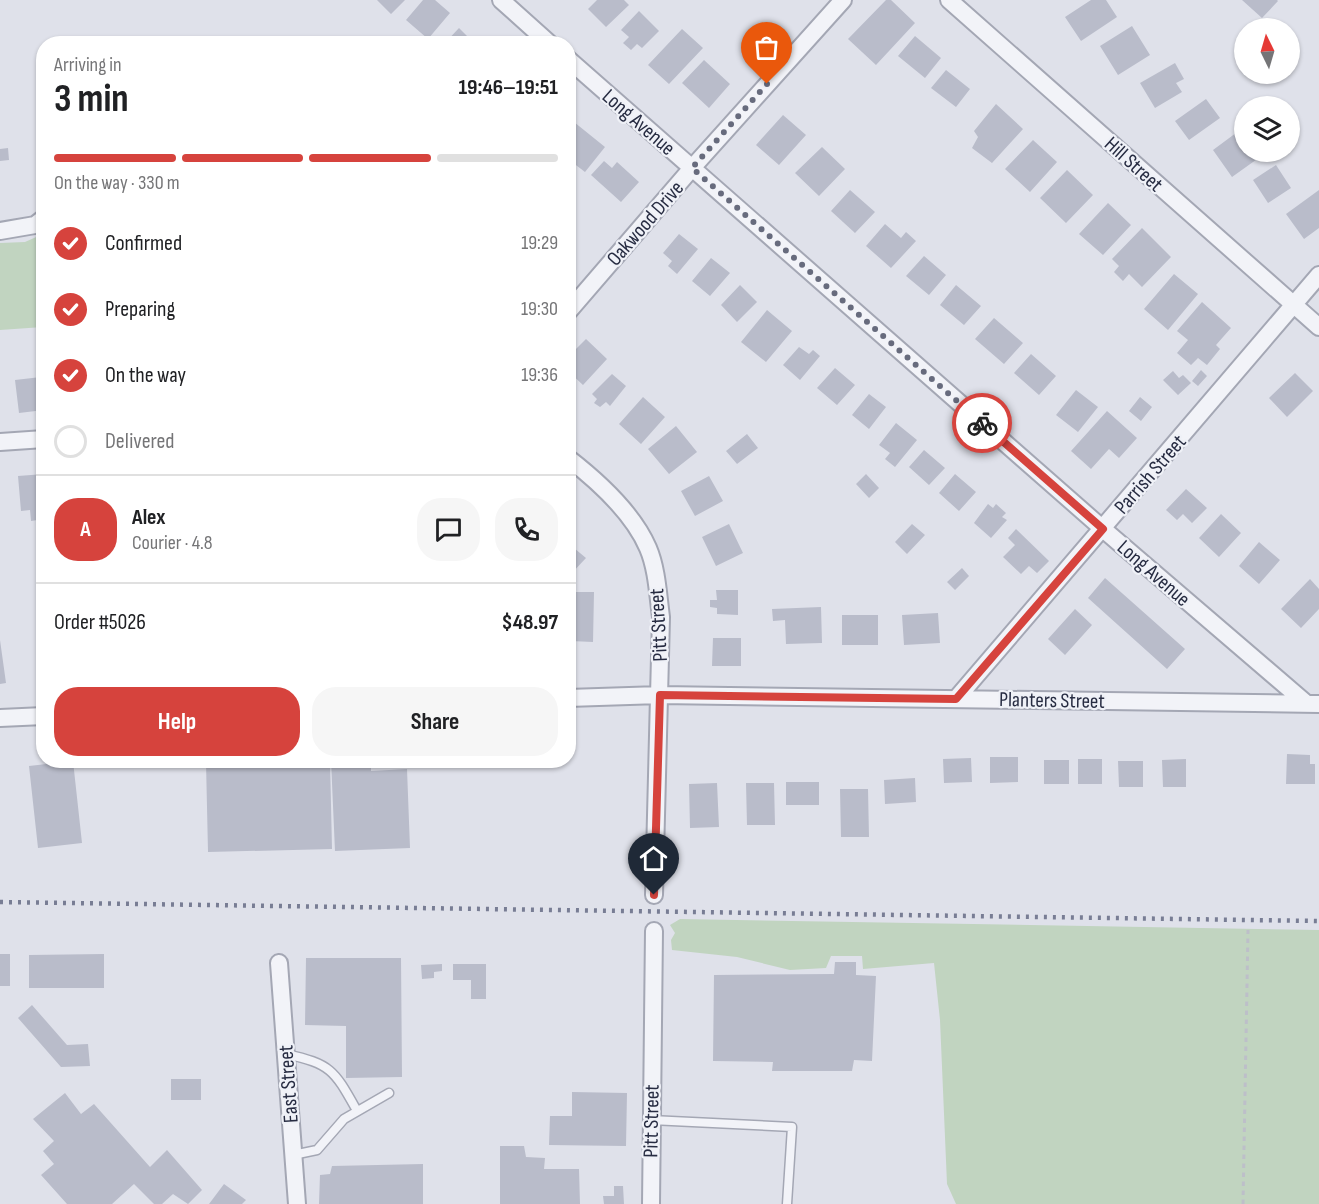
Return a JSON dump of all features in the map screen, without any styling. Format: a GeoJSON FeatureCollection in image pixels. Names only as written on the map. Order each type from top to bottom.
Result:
{"type":"FeatureCollection","features":[{"type":"Feature","properties":{"kind":"street"},"geometry":{"type":"LineString","coordinates":[[501,0],[541,36]]}},
{"type":"Feature","properties":{"kind":"street","name":"Oakwood Drive"},"geometry":{"type":"LineString","coordinates":[[576,303],[692,168],[843,0]]}},
{"type":"Feature","properties":{"kind":"street","name":"Hill Street"},"geometry":{"type":"LineString","coordinates":[[950,0],[1319,327]]}},
{"type":"Feature","properties":{"kind":"street","name":"Long Avenue"},"geometry":{"type":"LineString","coordinates":[[576,67],[1103,529],[1313,704]]}},
{"type":"Feature","properties":{"kind":"street"},"geometry":{"type":"LineString","coordinates":[[0,231],[36,224]]}},
{"type":"Feature","properties":{"kind":"street","name":"Parrish Street"},"geometry":{"type":"LineString","coordinates":[[956,699],[1319,275]]}},
{"type":"Feature","properties":{"kind":"street"},"geometry":{"type":"LineString","coordinates":[[0,442],[36,440]]}},
{"type":"Feature","properties":{"kind":"street","name":"Pitt Street"},"geometry":{"type":"LineString","coordinates":[[576,466],[631,519],[649,549],[661,617],[654,895]]}},
{"type":"Feature","properties":{"kind":"street","name":"Planters Street"},"geometry":{"type":"LineString","coordinates":[[576,698],[660,695],[1313,704]]}},
{"type":"Feature","properties":{"kind":"street"},"geometry":{"type":"LineString","coordinates":[[0,718],[36,716]]}},
{"type":"Feature","properties":{"kind":"street","name":"Pitt Street"},"geometry":{"type":"LineString","coordinates":[[651,1204],[654,931]]}},
{"type":"Feature","properties":{"kind":"street","name":"East Street"},"geometry":{"type":"LineString","coordinates":[[279,963],[297,1204]]}},
{"type":"Feature","properties":{"kind":"lane"},"geometry":{"type":"LineString","coordinates":[[286,1054],[326,1066],[340,1081],[356,1109]]}},
{"type":"Feature","properties":{"kind":"lane"},"geometry":{"type":"LineString","coordinates":[[293,1155],[316,1150],[356,1109],[389,1093]]}},
{"type":"Feature","properties":{"kind":"lane"},"geometry":{"type":"LineString","coordinates":[[651,1120],[792,1127],[787,1204]]}},
{"type":"Feature","properties":{"kind":"path"},"geometry":{"type":"LineString","coordinates":[[1243,1204],[1248,930]]}},
{"type":"Feature","properties":{"kind":"green space"},"geometry":{"type":"Polygon","coordinates":[[[36,237],[36,327],[0,330],[0,243],[25,242],[36,237]]]}},
{"type":"Feature","properties":{"kind":"green space"},"geometry":{"type":"Polygon","coordinates":[[[680,919],[1319,930],[1319,1204],[956,1204],[947,1184],[940,1020],[934,963],[863,969],[862,956],[831,956],[826,968],[790,970],[737,957],[672,950],[671,940],[675,933],[670,925],[680,919]]]}},
{"type":"Feature","properties":{"kind":"building"},"geometry":{"type":"Polygon","coordinates":[[[377,0],[405,0],[391,14],[377,0]]]}},
{"type":"Feature","properties":{"kind":"building"},"geometry":{"type":"Polygon","coordinates":[[[423,0],[435,0],[450,13],[431,36],[425,36],[406,20],[423,0]]]}},
{"type":"Feature","properties":{"kind":"building"},"geometry":{"type":"Polygon","coordinates":[[[597,0],[624,0],[629,5],[606,27],[588,9],[597,0]]]}},
{"type":"Feature","properties":{"kind":"building"},"geometry":{"type":"Polygon","coordinates":[[[886,0],[891,0],[915,23],[876,65],[848,39],[886,0]]]}},
{"type":"Feature","properties":{"kind":"building"},"geometry":{"type":"Polygon","coordinates":[[[1091,0],[1106,0],[1117,17],[1081,41],[1065,17],[1091,0]]]}},
{"type":"Feature","properties":{"kind":"building"},"geometry":{"type":"Polygon","coordinates":[[[1242,0],[1277,0],[1262,18],[1242,0]]]}},
{"type":"Feature","properties":{"kind":"building"},"geometry":{"type":"Polygon","coordinates":[[[639,11],[659,31],[642,48],[637,44],[631,50],[623,43],[629,37],[621,30],[639,11]]]}},
{"type":"Feature","properties":{"kind":"building"},"geometry":{"type":"Polygon","coordinates":[[[1132,26],[1150,55],[1118,75],[1100,46],[1132,26]]]}},
{"type":"Feature","properties":{"kind":"building"},"geometry":{"type":"Polygon","coordinates":[[[459,28],[467,36],[452,36],[459,28]]]}},
{"type":"Feature","properties":{"kind":"building"},"geometry":{"type":"Polygon","coordinates":[[[682,29],[703,48],[669,84],[648,65],[682,29]]]}},
{"type":"Feature","properties":{"kind":"building"},"geometry":{"type":"Polygon","coordinates":[[[915,36],[941,58],[925,78],[898,56],[915,36]]]}},
{"type":"Feature","properties":{"kind":"building"},"geometry":{"type":"Polygon","coordinates":[[[704,60],[730,84],[709,108],[682,83],[704,60]]]}},
{"type":"Feature","properties":{"kind":"building"},"geometry":{"type":"Polygon","coordinates":[[[1175,63],[1184,79],[1176,83],[1182,92],[1155,108],[1140,83],[1175,63]]]}},
{"type":"Feature","properties":{"kind":"building"},"geometry":{"type":"Polygon","coordinates":[[[946,70],[970,89],[956,107],[931,88],[946,70]]]}},
{"type":"Feature","properties":{"kind":"building"},"geometry":{"type":"Polygon","coordinates":[[[1206,99],[1220,118],[1189,140],[1175,121],[1206,99]]]}},
{"type":"Feature","properties":{"kind":"building"},"geometry":{"type":"Polygon","coordinates":[[[996,104],[1023,129],[992,163],[972,148],[978,137],[974,131],[996,104]]]}},
{"type":"Feature","properties":{"kind":"building"},"geometry":{"type":"Polygon","coordinates":[[[783,115],[806,135],[779,165],[756,145],[783,115]]]}},
{"type":"Feature","properties":{"kind":"building"},"geometry":{"type":"Polygon","coordinates":[[[576,124],[605,147],[585,172],[576,165],[576,124]]]}},
{"type":"Feature","properties":{"kind":"building"},"geometry":{"type":"Polygon","coordinates":[[[1234,134],[1234,162],[1253,162],[1232,177],[1213,150],[1234,134]]]}},
{"type":"Feature","properties":{"kind":"building"},"geometry":{"type":"Polygon","coordinates":[[[1033,140],[1057,162],[1030,192],[1005,169],[1033,140]]]}},
{"type":"Feature","properties":{"kind":"building"},"geometry":{"type":"Polygon","coordinates":[[[822,147],[845,169],[819,196],[795,173],[822,147]]]}},
{"type":"Feature","properties":{"kind":"building"},"geometry":{"type":"Polygon","coordinates":[[[8,148],[9,160],[0,161],[0,149],[8,148]]]}},
{"type":"Feature","properties":{"kind":"building"},"geometry":{"type":"Polygon","coordinates":[[[604,161],[612,168],[617,162],[639,182],[621,202],[591,175],[604,161]]]}},
{"type":"Feature","properties":{"kind":"building"},"geometry":{"type":"Polygon","coordinates":[[[1276,165],[1291,188],[1268,203],[1253,180],[1276,165]]]}},
{"type":"Feature","properties":{"kind":"building"},"geometry":{"type":"Polygon","coordinates":[[[1067,170],[1093,195],[1066,223],[1040,198],[1067,170]]]}},
{"type":"Feature","properties":{"kind":"building"},"geometry":{"type":"Polygon","coordinates":[[[850,190],[875,212],[855,233],[831,211],[850,190]]]}},
{"type":"Feature","properties":{"kind":"building"},"geometry":{"type":"Polygon","coordinates":[[[1319,190],[1319,228],[1304,239],[1286,214],[1319,190]]]}},
{"type":"Feature","properties":{"kind":"building"},"geometry":{"type":"Polygon","coordinates":[[[1108,203],[1131,225],[1103,255],[1079,234],[1108,203]]]}},
{"type":"Feature","properties":{"kind":"building"},"geometry":{"type":"Polygon","coordinates":[[[885,224],[901,238],[906,232],[916,241],[891,268],[866,246],[885,224]]]}},
{"type":"Feature","properties":{"kind":"building"},"geometry":{"type":"Polygon","coordinates":[[[1142,228],[1171,257],[1142,287],[1129,274],[1123,281],[1114,272],[1119,266],[1112,259],[1142,228]]]}},
{"type":"Feature","properties":{"kind":"building"},"geometry":{"type":"Polygon","coordinates":[[[679,234],[698,249],[677,274],[668,266],[672,261],[663,253],[679,234]]]}},
{"type":"Feature","properties":{"kind":"building"},"geometry":{"type":"Polygon","coordinates":[[[924,256],[946,275],[929,295],[906,276],[924,256]]]}},
{"type":"Feature","properties":{"kind":"building"},"geometry":{"type":"Polygon","coordinates":[[[711,258],[730,273],[710,296],[692,281],[711,258]]]}},
{"type":"Feature","properties":{"kind":"building"},"geometry":{"type":"Polygon","coordinates":[[[1174,274],[1198,294],[1168,330],[1144,309],[1174,274]]]}},
{"type":"Feature","properties":{"kind":"building"},"geometry":{"type":"Polygon","coordinates":[[[740,285],[757,302],[737,322],[721,305],[740,285]]]}},
{"type":"Feature","properties":{"kind":"building"},"geometry":{"type":"Polygon","coordinates":[[[956,285],[981,306],[964,325],[940,305],[956,285]]]}},
{"type":"Feature","properties":{"kind":"building"},"geometry":{"type":"Polygon","coordinates":[[[1202,302],[1231,328],[1216,345],[1220,349],[1207,365],[1198,358],[1191,365],[1177,353],[1188,340],[1177,331],[1202,302]]]}},
{"type":"Feature","properties":{"kind":"building"},"geometry":{"type":"Polygon","coordinates":[[[767,310],[792,331],[766,362],[741,342],[767,310]]]}},
{"type":"Feature","properties":{"kind":"building"},"geometry":{"type":"Polygon","coordinates":[[[994,318],[1023,343],[1004,364],[975,339],[994,318]]]}},
{"type":"Feature","properties":{"kind":"building"},"geometry":{"type":"Polygon","coordinates":[[[586,339],[607,359],[583,385],[576,378],[576,349],[586,339]]]}},
{"type":"Feature","properties":{"kind":"building"},"geometry":{"type":"Polygon","coordinates":[[[799,347],[809,354],[813,350],[820,356],[800,380],[783,365],[799,347]]]}},
{"type":"Feature","properties":{"kind":"building"},"geometry":{"type":"Polygon","coordinates":[[[1031,354],[1056,376],[1039,395],[1014,373],[1031,354]]]}},
{"type":"Feature","properties":{"kind":"building"},"geometry":{"type":"Polygon","coordinates":[[[835,368],[855,385],[837,405],[817,388],[835,368]]]}},
{"type":"Feature","properties":{"kind":"building"},"geometry":{"type":"Polygon","coordinates":[[[1201,370],[1207,376],[1198,386],[1192,381],[1201,370]]]}},
{"type":"Feature","properties":{"kind":"building"},"geometry":{"type":"Polygon","coordinates":[[[1173,371],[1179,378],[1183,375],[1191,383],[1178,395],[1163,380],[1173,371]]]}},
{"type":"Feature","properties":{"kind":"building"},"geometry":{"type":"Polygon","coordinates":[[[1295,373],[1313,391],[1287,417],[1269,398],[1295,373]]]}},
{"type":"Feature","properties":{"kind":"building"},"geometry":{"type":"Polygon","coordinates":[[[612,374],[626,386],[610,406],[606,402],[600,407],[594,403],[597,399],[592,394],[612,374]]]}},
{"type":"Feature","properties":{"kind":"building"},"geometry":{"type":"Polygon","coordinates":[[[36,378],[36,411],[19,413],[15,380],[36,378]]]}},
{"type":"Feature","properties":{"kind":"building"},"geometry":{"type":"Polygon","coordinates":[[[1076,390],[1098,407],[1078,432],[1056,415],[1076,390]]]}},
{"type":"Feature","properties":{"kind":"building"},"geometry":{"type":"Polygon","coordinates":[[[869,394],[886,407],[869,429],[852,415],[869,394]]]}},
{"type":"Feature","properties":{"kind":"building"},"geometry":{"type":"Polygon","coordinates":[[[643,397],[665,417],[641,444],[619,424],[643,397]]]}},
{"type":"Feature","properties":{"kind":"building"},"geometry":{"type":"Polygon","coordinates":[[[1140,397],[1152,407],[1141,421],[1129,411],[1140,397]]]}},
{"type":"Feature","properties":{"kind":"building"},"geometry":{"type":"Polygon","coordinates":[[[1107,411],[1137,438],[1119,458],[1109,449],[1091,469],[1071,451],[1107,411]]]}},
{"type":"Feature","properties":{"kind":"building"},"geometry":{"type":"Polygon","coordinates":[[[896,423],[917,440],[895,467],[885,459],[890,453],[879,445],[896,423]]]}},
{"type":"Feature","properties":{"kind":"building"},"geometry":{"type":"Polygon","coordinates":[[[676,426],[697,452],[669,474],[648,449],[676,426]]]}},
{"type":"Feature","properties":{"kind":"building"},"geometry":{"type":"Polygon","coordinates":[[[747,434],[758,448],[737,464],[726,451],[747,434]]]}},
{"type":"Feature","properties":{"kind":"building"},"geometry":{"type":"Polygon","coordinates":[[[924,450],[945,468],[929,485],[909,467],[924,450]]]}},
{"type":"Feature","properties":{"kind":"building"},"geometry":{"type":"Polygon","coordinates":[[[866,474],[879,488],[869,498],[856,484],[866,474]]]}},
{"type":"Feature","properties":{"kind":"building"},"geometry":{"type":"Polygon","coordinates":[[[955,474],[976,492],[959,511],[939,493],[955,474]]]}},
{"type":"Feature","properties":{"kind":"building"},"geometry":{"type":"Polygon","coordinates":[[[36,475],[36,520],[31,521],[30,510],[21,511],[18,476],[36,475]]]}},
{"type":"Feature","properties":{"kind":"building"},"geometry":{"type":"Polygon","coordinates":[[[709,476],[723,501],[695,516],[681,491],[709,476]]]}},
{"type":"Feature","properties":{"kind":"building"},"geometry":{"type":"Polygon","coordinates":[[[1186,489],[1207,508],[1192,523],[1183,514],[1177,520],[1166,510],[1186,489]]]}},
{"type":"Feature","properties":{"kind":"building"},"geometry":{"type":"Polygon","coordinates":[[[988,504],[993,508],[996,504],[1006,513],[1002,517],[1007,520],[991,538],[974,523],[988,504]]]}},
{"type":"Feature","properties":{"kind":"building"},"geometry":{"type":"Polygon","coordinates":[[[1221,514],[1241,533],[1219,557],[1199,538],[1221,514]]]}},
{"type":"Feature","properties":{"kind":"building"},"geometry":{"type":"Polygon","coordinates":[[[729,524],[743,553],[716,566],[702,537],[729,524]]]}},
{"type":"Feature","properties":{"kind":"building"},"geometry":{"type":"Polygon","coordinates":[[[912,524],[925,535],[907,554],[895,542],[912,524]]]}},
{"type":"Feature","properties":{"kind":"building"},"geometry":{"type":"Polygon","coordinates":[[[1016,529],[1049,561],[1037,573],[1029,566],[1021,574],[1003,557],[1015,545],[1008,538],[1016,529]]]}},
{"type":"Feature","properties":{"kind":"building"},"geometry":{"type":"Polygon","coordinates":[[[1259,542],[1280,560],[1259,584],[1239,566],[1259,542]]]}},
{"type":"Feature","properties":{"kind":"building"},"geometry":{"type":"Polygon","coordinates":[[[576,550],[586,558],[576,569],[576,550]]]}},
{"type":"Feature","properties":{"kind":"building"},"geometry":{"type":"Polygon","coordinates":[[[962,568],[969,576],[955,590],[947,582],[962,568]]]}},
{"type":"Feature","properties":{"kind":"building"},"geometry":{"type":"Polygon","coordinates":[[[1105,578],[1185,649],[1167,669],[1088,598],[1105,578]]]}},
{"type":"Feature","properties":{"kind":"building"},"geometry":{"type":"Polygon","coordinates":[[[1310,579],[1319,589],[1319,609],[1301,628],[1281,609],[1310,579]]]}},
{"type":"Feature","properties":{"kind":"building"},"geometry":{"type":"Polygon","coordinates":[[[716,590],[738,590],[738,615],[717,614],[717,608],[710,607],[710,600],[717,600],[716,590]]]}},
{"type":"Feature","properties":{"kind":"building"},"geometry":{"type":"Polygon","coordinates":[[[576,592],[594,592],[593,642],[576,641],[576,592]]]}},
{"type":"Feature","properties":{"kind":"building"},"geometry":{"type":"Polygon","coordinates":[[[821,607],[822,643],[786,644],[785,620],[773,621],[772,609],[821,607]]]}},
{"type":"Feature","properties":{"kind":"building"},"geometry":{"type":"Polygon","coordinates":[[[1075,609],[1092,625],[1065,655],[1048,639],[1075,609]]]}},
{"type":"Feature","properties":{"kind":"building"},"geometry":{"type":"Polygon","coordinates":[[[938,613],[940,643],[904,645],[902,615],[938,613]]]}},
{"type":"Feature","properties":{"kind":"building"},"geometry":{"type":"Polygon","coordinates":[[[842,615],[878,615],[878,645],[842,645],[842,615]]]}},
{"type":"Feature","properties":{"kind":"building"},"geometry":{"type":"Polygon","coordinates":[[[713,638],[741,638],[741,666],[712,666],[713,638]]]}},
{"type":"Feature","properties":{"kind":"building"},"geometry":{"type":"Polygon","coordinates":[[[0,640],[6,683],[0,684],[0,640]]]}},
{"type":"Feature","properties":{"kind":"building"},"geometry":{"type":"Polygon","coordinates":[[[1287,754],[1310,755],[1310,764],[1315,764],[1315,784],[1286,784],[1287,754]]]}},
{"type":"Feature","properties":{"kind":"building"},"geometry":{"type":"Polygon","coordinates":[[[990,757],[1018,757],[1018,782],[990,783],[990,757]]]}},
{"type":"Feature","properties":{"kind":"building"},"geometry":{"type":"Polygon","coordinates":[[[971,758],[972,782],[944,783],[943,759],[971,758]]]}},
{"type":"Feature","properties":{"kind":"building"},"geometry":{"type":"Polygon","coordinates":[[[1078,759],[1102,759],[1102,784],[1078,784],[1078,759]]]}},
{"type":"Feature","properties":{"kind":"building"},"geometry":{"type":"Polygon","coordinates":[[[1186,759],[1186,787],[1163,787],[1162,760],[1186,759]]]}},
{"type":"Feature","properties":{"kind":"building"},"geometry":{"type":"Polygon","coordinates":[[[1044,760],[1069,760],[1069,784],[1044,784],[1044,760]]]}},
{"type":"Feature","properties":{"kind":"building"},"geometry":{"type":"Polygon","coordinates":[[[1118,761],[1143,761],[1143,787],[1119,787],[1118,761]]]}},
{"type":"Feature","properties":{"kind":"building"},"geometry":{"type":"Polygon","coordinates":[[[29,766],[74,768],[82,843],[38,848],[29,766]]]}},
{"type":"Feature","properties":{"kind":"building"},"geometry":{"type":"Polygon","coordinates":[[[206,768],[330,768],[332,849],[208,852],[206,768]]]}},
{"type":"Feature","properties":{"kind":"building"},"geometry":{"type":"Polygon","coordinates":[[[331,768],[371,768],[371,771],[407,769],[410,848],[335,851],[331,768]]]}},
{"type":"Feature","properties":{"kind":"building"},"geometry":{"type":"Polygon","coordinates":[[[915,778],[916,802],[885,804],[884,780],[915,778]]]}},
{"type":"Feature","properties":{"kind":"building"},"geometry":{"type":"Polygon","coordinates":[[[786,782],[819,782],[819,805],[786,805],[786,782]]]}},
{"type":"Feature","properties":{"kind":"building"},"geometry":{"type":"Polygon","coordinates":[[[717,783],[719,827],[690,828],[689,784],[717,783]]]}},
{"type":"Feature","properties":{"kind":"building"},"geometry":{"type":"Polygon","coordinates":[[[746,783],[774,783],[775,825],[747,825],[746,783]]]}},
{"type":"Feature","properties":{"kind":"building"},"geometry":{"type":"Polygon","coordinates":[[[840,789],[868,789],[869,837],[841,837],[840,789]]]}},
{"type":"Feature","properties":{"kind":"building"},"geometry":{"type":"Polygon","coordinates":[[[0,954],[10,954],[10,986],[0,986],[0,954]]]}},
{"type":"Feature","properties":{"kind":"building"},"geometry":{"type":"Polygon","coordinates":[[[104,954],[104,988],[29,988],[29,955],[104,954]]]}},
{"type":"Feature","properties":{"kind":"building"},"geometry":{"type":"Polygon","coordinates":[[[306,958],[401,958],[402,1077],[346,1078],[346,1026],[305,1025],[306,958]]]}},
{"type":"Feature","properties":{"kind":"building"},"geometry":{"type":"Polygon","coordinates":[[[835,962],[856,962],[856,975],[876,976],[872,1061],[854,1060],[852,1071],[772,1071],[773,1062],[713,1061],[714,975],[834,974],[835,962]]]}},
{"type":"Feature","properties":{"kind":"building"},"geometry":{"type":"Polygon","coordinates":[[[442,964],[442,971],[434,972],[434,978],[422,979],[421,965],[442,964]]]}},
{"type":"Feature","properties":{"kind":"building"},"geometry":{"type":"Polygon","coordinates":[[[453,964],[486,964],[486,999],[471,999],[471,980],[453,980],[453,964]]]}},
{"type":"Feature","properties":{"kind":"building"},"geometry":{"type":"Polygon","coordinates":[[[32,1005],[67,1045],[88,1044],[90,1066],[61,1067],[18,1018],[32,1005]]]}},
{"type":"Feature","properties":{"kind":"building"},"geometry":{"type":"Polygon","coordinates":[[[171,1079],[201,1079],[201,1100],[171,1100],[171,1079]]]}},
{"type":"Feature","properties":{"kind":"building"},"geometry":{"type":"Polygon","coordinates":[[[572,1092],[627,1093],[626,1146],[549,1145],[550,1116],[572,1116],[572,1092]]]}},
{"type":"Feature","properties":{"kind":"building"},"geometry":{"type":"Polygon","coordinates":[[[65,1093],[81,1114],[94,1104],[150,1167],[167,1150],[202,1190],[188,1204],[173,1194],[162,1204],[154,1204],[134,1184],[112,1204],[67,1204],[41,1175],[54,1164],[43,1151],[54,1141],[33,1119],[65,1093]]]}},
{"type":"Feature","properties":{"kind":"building"},"geometry":{"type":"Polygon","coordinates":[[[500,1146],[524,1146],[526,1157],[545,1158],[544,1169],[579,1169],[580,1204],[500,1204],[500,1146]]]}},
{"type":"Feature","properties":{"kind":"building"},"geometry":{"type":"Polygon","coordinates":[[[423,1164],[423,1204],[319,1204],[320,1175],[330,1174],[332,1166],[423,1164]]]}},
{"type":"Feature","properties":{"kind":"building"},"geometry":{"type":"Polygon","coordinates":[[[224,1184],[246,1200],[242,1204],[209,1204],[224,1184]]]}},
{"type":"Feature","properties":{"kind":"building"},"geometry":{"type":"Polygon","coordinates":[[[614,1186],[623,1186],[624,1204],[604,1204],[603,1196],[614,1196],[614,1186]]]}},
{"type":"Feature","properties":{"kind":"railway"},"geometry":{"type":"LineString","coordinates":[[0,902],[1319,921]]}},
{"type":"Feature","properties":{"kind":"way so far"},"geometry":{"type":"LineString","coordinates":[[767,84],[692,168],[982,423]]}},
{"type":"Feature","properties":{"kind":"route"},"geometry":{"type":"LineString","coordinates":[[654,895],[660,695],[956,699],[1103,529],[982,423]]}}]}
